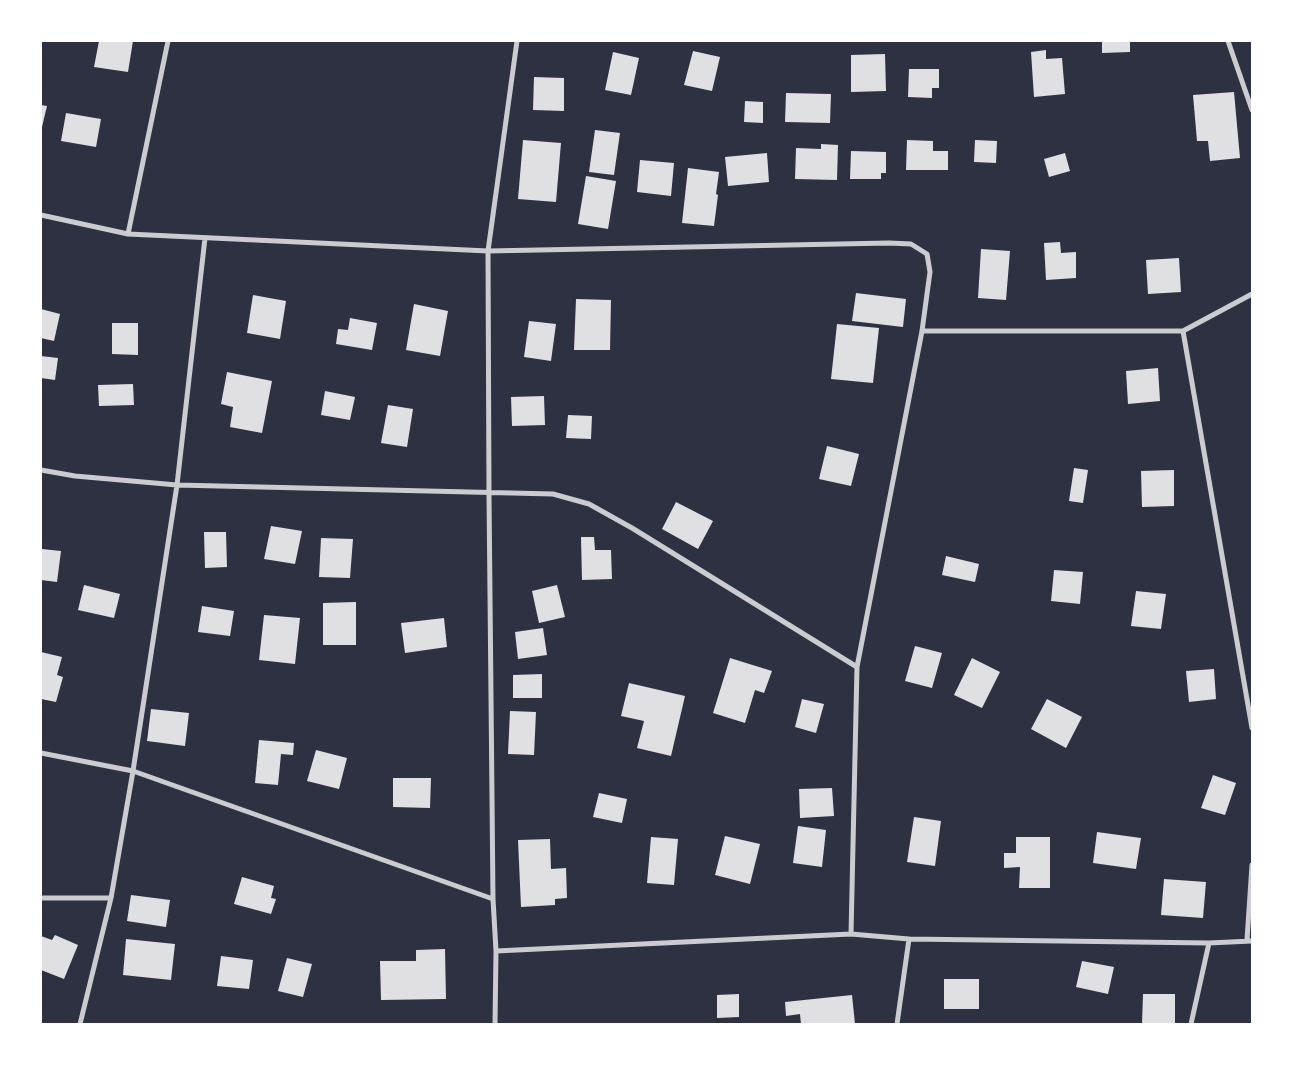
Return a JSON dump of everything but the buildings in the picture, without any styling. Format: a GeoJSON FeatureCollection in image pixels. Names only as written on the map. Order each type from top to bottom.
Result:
{"type":"FeatureCollection","features":[{"type":"Feature","properties":{"kind":"street"},"geometry":{"type":"LineString","coordinates":[[128,234],[168,41]]}},
{"type":"Feature","properties":{"kind":"street"},"geometry":{"type":"LineString","coordinates":[[495,1024],[496,951],[493,899],[488,251],[517,41]]}},
{"type":"Feature","properties":{"kind":"street"},"geometry":{"type":"LineString","coordinates":[[1228,41],[1252,110]]}},
{"type":"Feature","properties":{"kind":"street"},"geometry":{"type":"LineString","coordinates":[[41,215],[128,234],[488,251],[879,243],[911,244],[927,254],[930,272],[922,331],[858,667],[851,934]]}},
{"type":"Feature","properties":{"kind":"street"},"geometry":{"type":"LineString","coordinates":[[80,1024],[111,898],[133,771],[177,485],[205,238]]}},
{"type":"Feature","properties":{"kind":"street"},"geometry":{"type":"LineString","coordinates":[[922,331],[1183,331],[1252,294]]}},
{"type":"Feature","properties":{"kind":"street"},"geometry":{"type":"LineString","coordinates":[[1183,331],[1252,728]]}},
{"type":"Feature","properties":{"kind":"street"},"geometry":{"type":"LineString","coordinates":[[41,470],[75,476],[177,485],[489,494],[553,494],[589,504],[632,528],[858,667]]}},
{"type":"Feature","properties":{"kind":"street"},"geometry":{"type":"LineString","coordinates":[[41,753],[133,771],[493,899]]}},
{"type":"Feature","properties":{"kind":"street"},"geometry":{"type":"LineString","coordinates":[[496,951],[851,934],[909,939],[1209,943],[1249,941],[1252,865]]}},
{"type":"Feature","properties":{"kind":"street"},"geometry":{"type":"LineString","coordinates":[[41,898],[111,898]]}},
{"type":"Feature","properties":{"kind":"street"},"geometry":{"type":"LineString","coordinates":[[897,1024],[909,939]]}},
{"type":"Feature","properties":{"kind":"street"},"geometry":{"type":"LineString","coordinates":[[1191,1024],[1209,943]]}}]}
